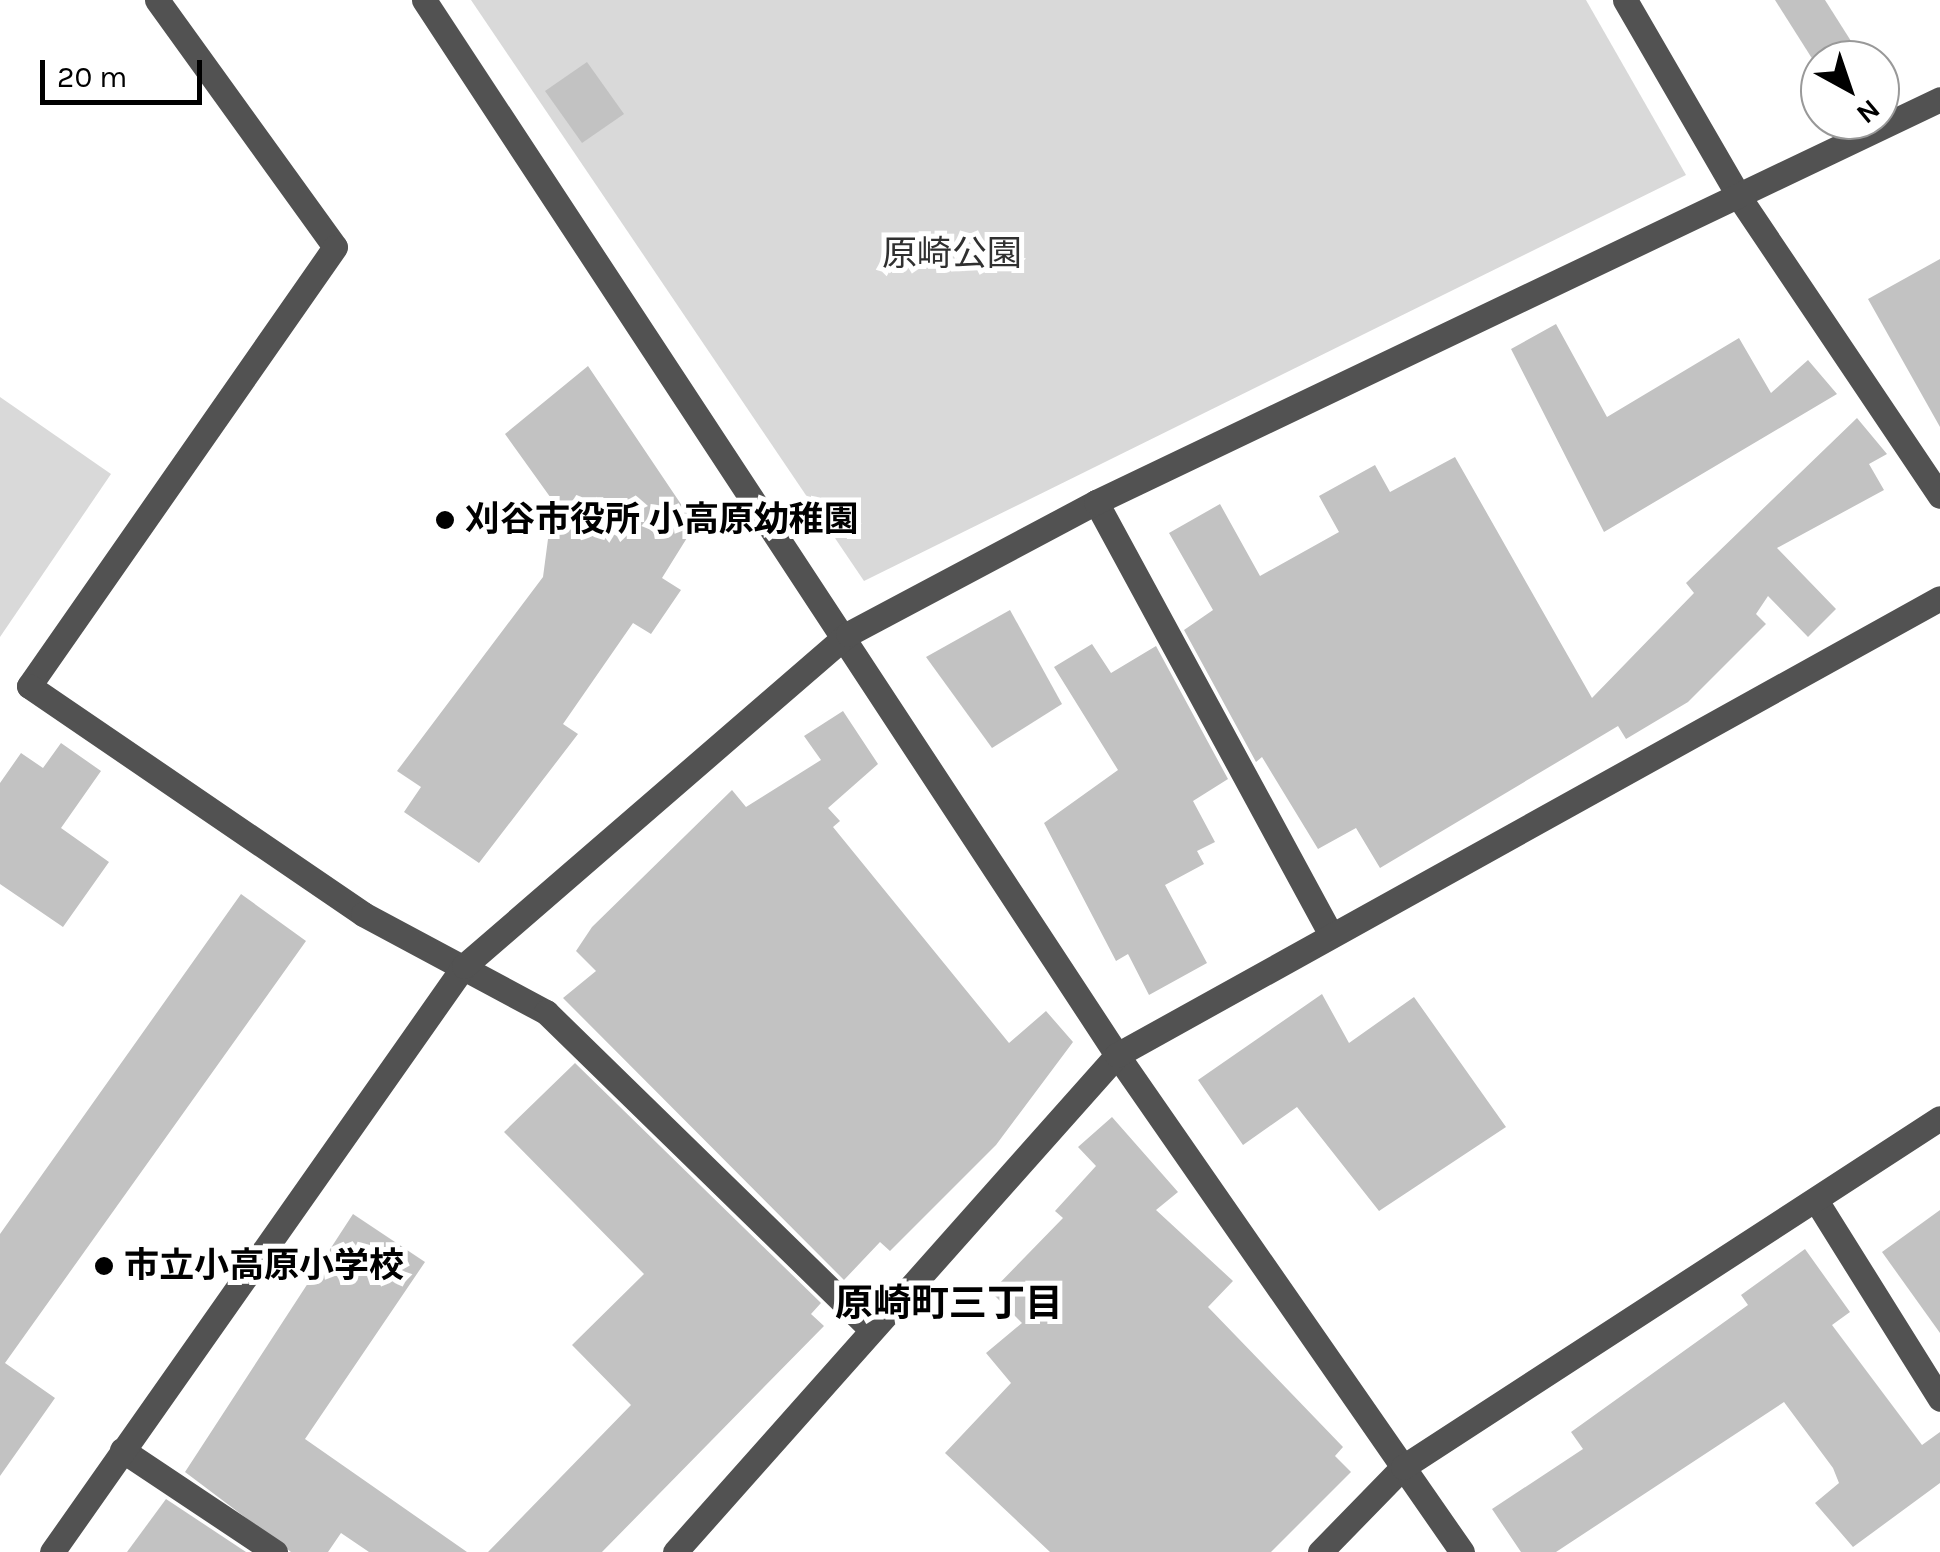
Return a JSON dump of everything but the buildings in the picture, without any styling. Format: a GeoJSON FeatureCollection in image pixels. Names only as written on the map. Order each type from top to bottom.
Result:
{"type":"FeatureCollection","features":[{"type":"Feature","properties":{"kind":"street"},"geometry":{"type":"LineString","coordinates":[[157,0],[335,247],[29,686],[363,914],[546,1012],[869,1327]]}},
{"type":"Feature","properties":{"kind":"street"},"geometry":{"type":"LineString","coordinates":[[424,0],[848,634],[1117,1055],[1462,1552]]}},
{"type":"Feature","properties":{"kind":"street"},"geometry":{"type":"LineString","coordinates":[[1625,0],[1739,197],[1940,496]]}},
{"type":"Feature","properties":{"kind":"street"},"geometry":{"type":"LineString","coordinates":[[52,1552],[464,966],[848,634],[1096,502],[1940,99]]}},
{"type":"Feature","properties":{"kind":"street"},"geometry":{"type":"LineString","coordinates":[[1096,502],[1330,933]]}},
{"type":"Feature","properties":{"kind":"street"},"geometry":{"type":"LineString","coordinates":[[675,1552],[869,1327],[1117,1055],[1330,933],[1940,598]]}},
{"type":"Feature","properties":{"kind":"street"},"geometry":{"type":"LineString","coordinates":[[1320,1552],[1403,1467],[1817,1202],[1940,1118]]}},
{"type":"Feature","properties":{"kind":"street"},"geometry":{"type":"LineString","coordinates":[[1817,1202],[1940,1399]]}},
{"type":"Feature","properties":{"kind":"street"},"geometry":{"type":"LineString","coordinates":[[122,1450],[275,1552]]}},
{"type":"Feature","properties":{"kind":"green space","name":"原崎公園"},"geometry":{"type":"Polygon","coordinates":[[[471,0],[1586,0],[1686,175],[864,581],[471,0]]]}},
{"type":"Feature","properties":{"kind":"green space"},"geometry":{"type":"Polygon","coordinates":[[[0,397],[111,474],[0,637],[0,397]]]}},
{"type":"Feature","properties":{"kind":"place","name":"刈谷市役所 小高原幼稚園"},"geometry":{"type":"Point","coordinates":[445,520]}},
{"type":"Feature","properties":{"kind":"place","name":"市立小高原小学校"},"geometry":{"type":"Point","coordinates":[104,1266]}},
{"type":"Feature","properties":{"kind":"district","name":"原崎町三丁目"},"geometry":{"type":"Point","coordinates":[949,1304]}}]}
